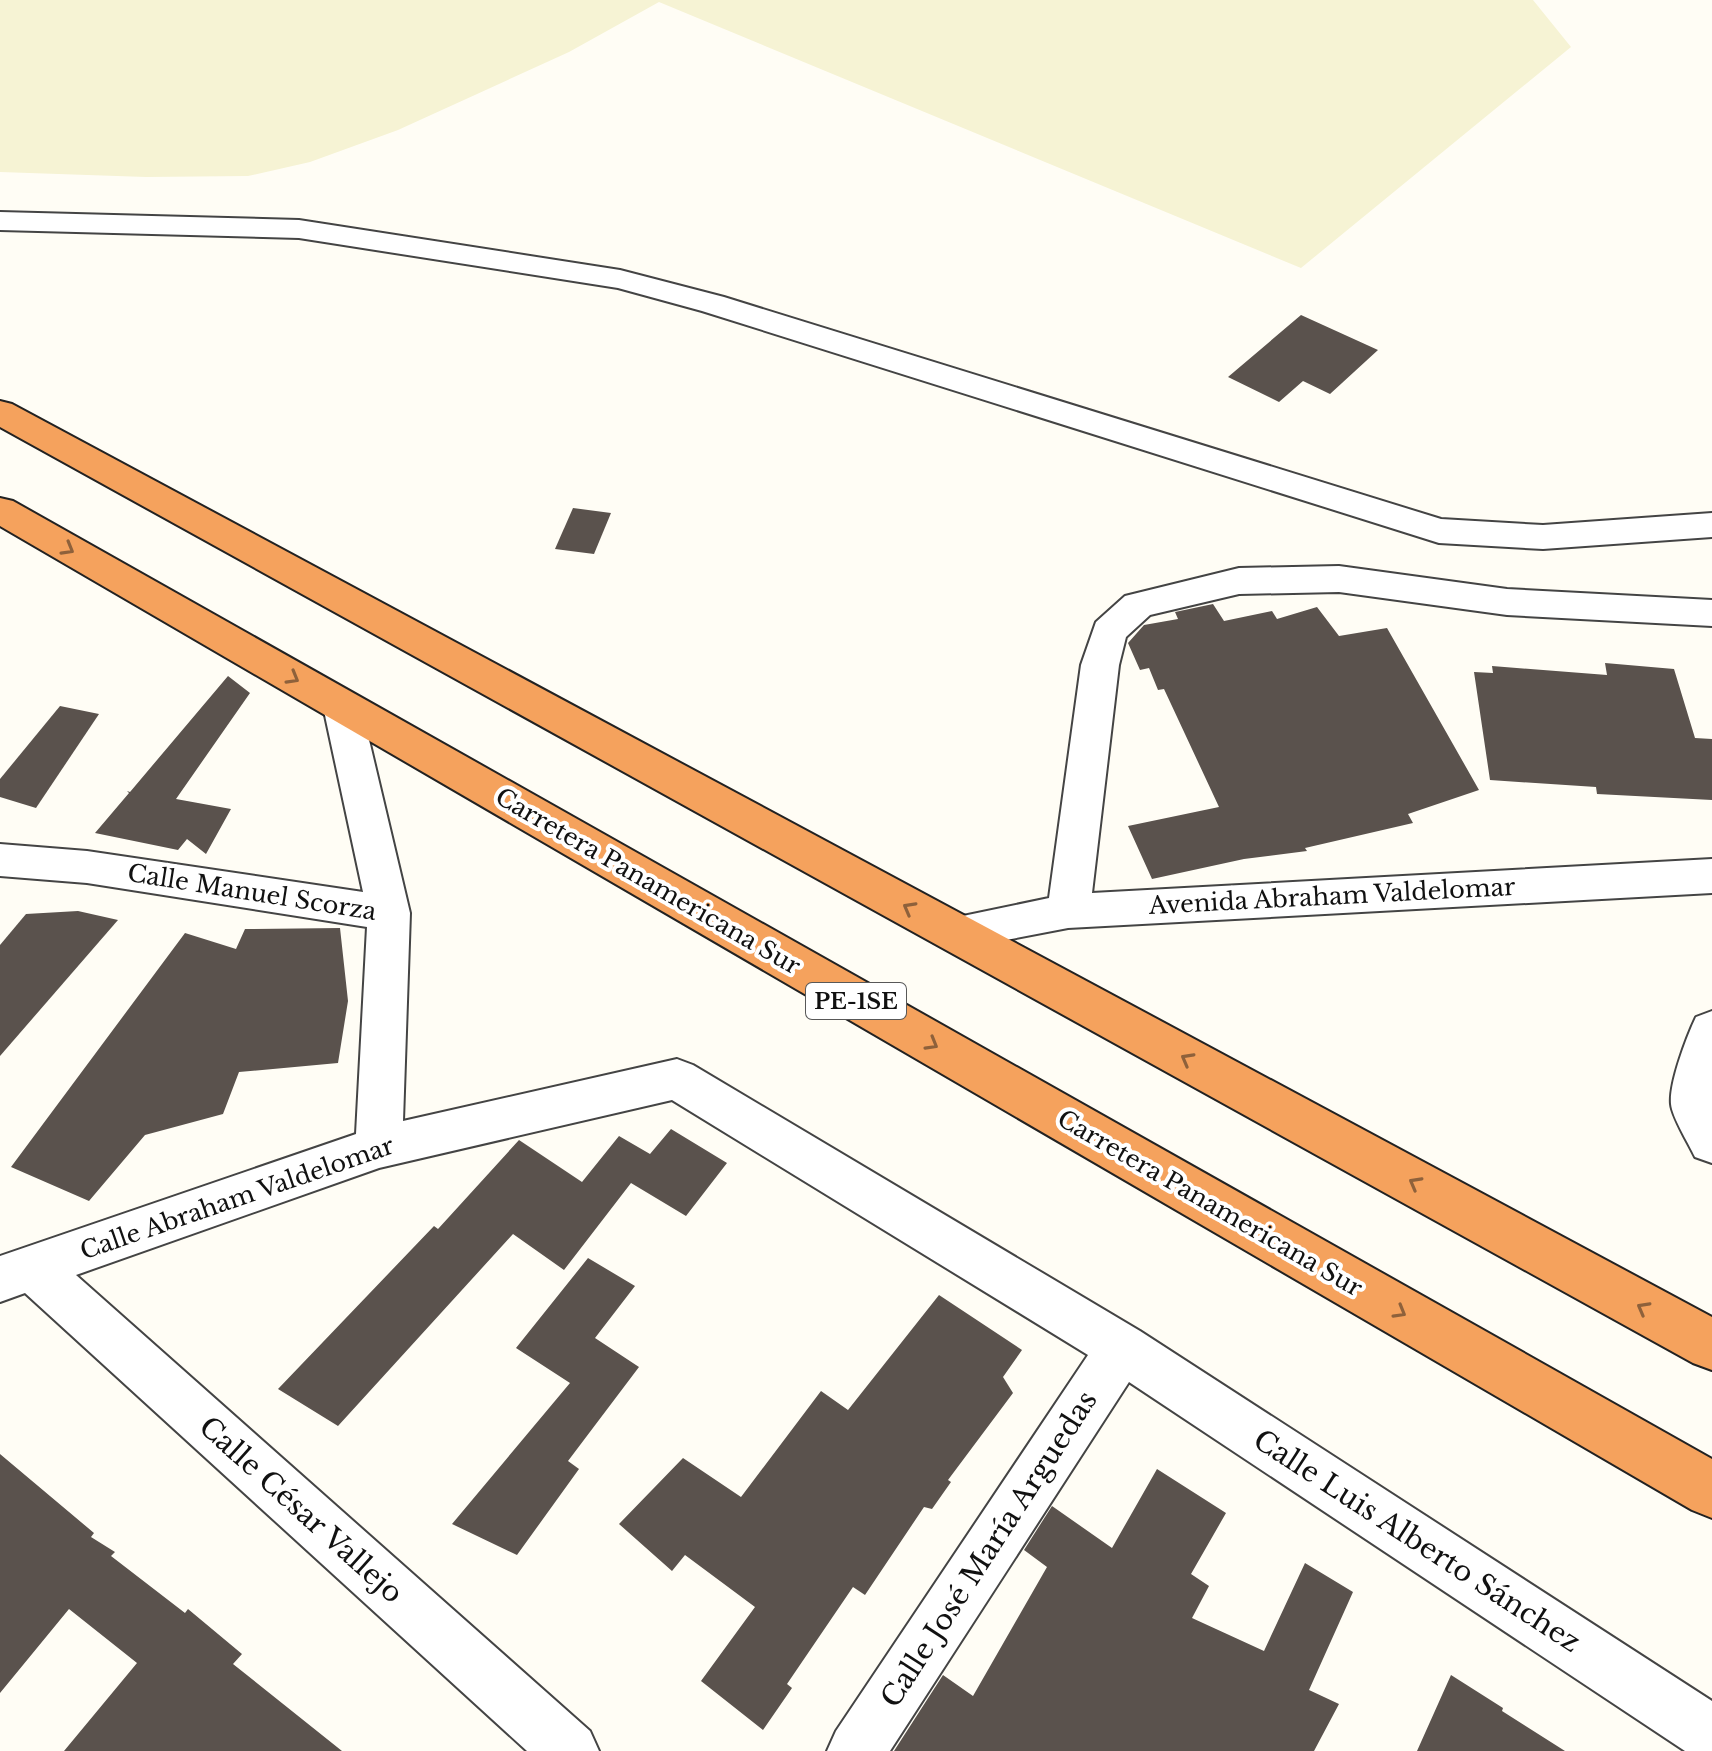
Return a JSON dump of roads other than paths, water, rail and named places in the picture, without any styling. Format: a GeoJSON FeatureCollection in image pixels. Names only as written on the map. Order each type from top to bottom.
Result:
{"type":"FeatureCollection","features":[{"type":"Feature","properties":{"kind":"highway"},"geometry":{"type":"LineString","coordinates":[[0,412],[1712,1345]]}},
{"type":"Feature","properties":{"kind":"highway","name":"Carretera Panamericana Sur"},"geometry":{"type":"LineString","coordinates":[[0,510],[1712,1490]]}},
{"type":"Feature","properties":{"kind":"street"},"geometry":{"type":"LineString","coordinates":[[0,221],[299,229],[620,279],[713,304],[1439,531],[1543,537],[1712,525]]}},
{"type":"Feature","properties":{"kind":"street"},"geometry":{"type":"LineString","coordinates":[[1068,911],[1100,665],[1109,631],[1138,605],[1239,581],[1339,579],[1507,602],[1712,613]]}},
{"type":"Feature","properties":{"kind":"street","name":"Calle Manuel Scorza"},"geometry":{"type":"LineString","coordinates":[[0,860],[87,867],[389,913],[342,706]]}},
{"type":"Feature","properties":{"kind":"street","name":"Avenida Abraham Valdelomar"},"geometry":{"type":"LineString","coordinates":[[954,933],[1068,911],[1712,876]]}},
{"type":"Feature","properties":{"kind":"street"},"geometry":{"type":"LineString","coordinates":[[379,1147],[389,913]]}},
{"type":"Feature","properties":{"kind":"street"},"geometry":{"type":"LineString","coordinates":[[1712,1030],[1704,1051],[1694,1104],[1712,1142]]}},
{"type":"Feature","properties":{"kind":"street","name":"Calle Abraham Valdelomar"},"geometry":{"type":"LineString","coordinates":[[16,1274],[379,1147],[677,1079]]}},
{"type":"Feature","properties":{"kind":"street","name":"Calle Luis Alberto Sánchez"},"geometry":{"type":"LineString","coordinates":[[677,1079],[1122,1348],[1712,1735]]}},
{"type":"Feature","properties":{"kind":"street","name":"Calle César Vallejo"},"geometry":{"type":"LineString","coordinates":[[16,1274],[570,1751]]}},
{"type":"Feature","properties":{"kind":"street","name":"Calle José María Arguedas"},"geometry":{"type":"LineString","coordinates":[[856,1751],[1122,1348]]}}]}
